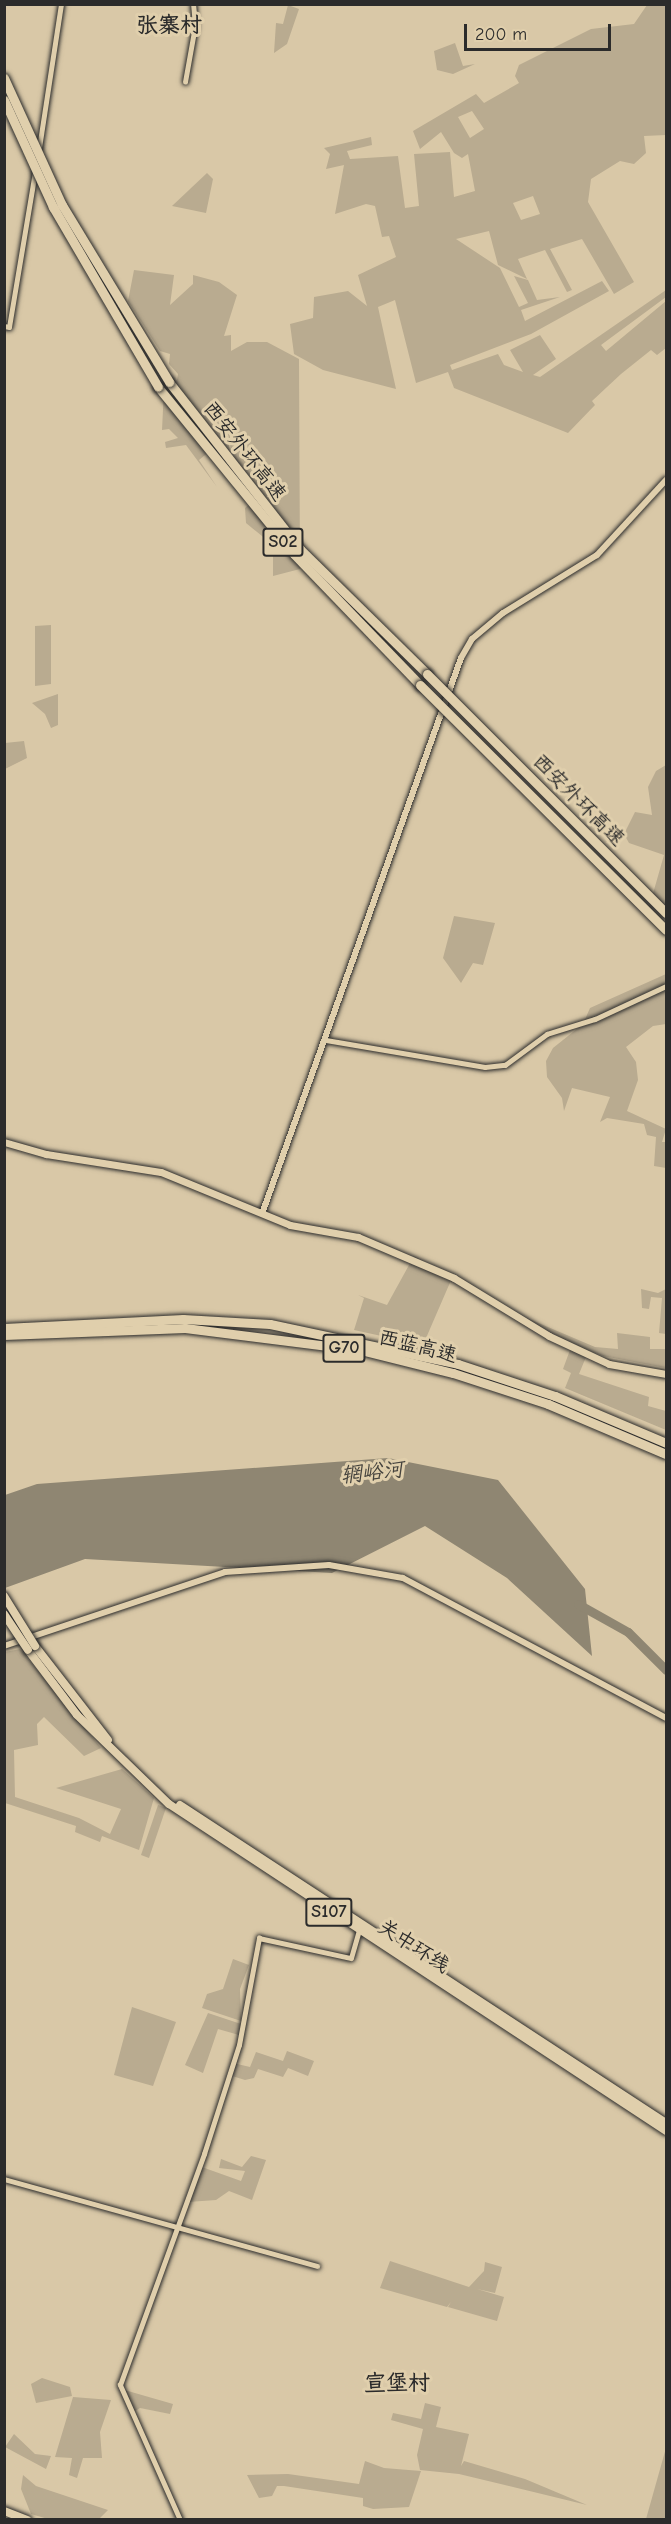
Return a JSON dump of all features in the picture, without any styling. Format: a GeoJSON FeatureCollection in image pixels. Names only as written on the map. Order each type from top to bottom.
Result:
{"type":"FeatureCollection","features":[{"type":"Feature","properties":{"kind":"highway","name":"西安外环高速"},"geometry":{"type":"LineString","coordinates":[[4,78],[62,205],[170,382],[300,549],[666,913]]}},
{"type":"Feature","properties":{"kind":"highway","name":"西安外环高速"},"geometry":{"type":"LineString","coordinates":[[4,100],[53,207],[158,387],[294,554],[420,685],[666,930]]}},
{"type":"Feature","properties":{"kind":"highway","name":"西蓝高速"},"geometry":{"type":"LineString","coordinates":[[4,1328],[183,1319],[270,1324],[458,1364],[555,1396],[666,1443]]}},
{"type":"Feature","properties":{"kind":"highway"},"geometry":{"type":"LineString","coordinates":[[4,1324],[50,1325]]}},
{"type":"Feature","properties":{"kind":"highway","name":"西蓝高速"},"geometry":{"type":"LineString","coordinates":[[4,1335],[185,1328],[360,1350],[453,1372],[548,1404],[666,1454]]}},
{"type":"Feature","properties":{"kind":"highway","name":"S107"},"geometry":{"type":"LineString","coordinates":[[4,1596],[31,1648]]}},
{"type":"Feature","properties":{"kind":"highway","name":"S107"},"geometry":{"type":"LineString","coordinates":[[4,1614],[31,1648]]}},
{"type":"Feature","properties":{"kind":"highway","name":"关中环线"},"geometry":{"type":"LineString","coordinates":[[31,1648],[77,1715],[169,1804],[666,2131]]}},
{"type":"Feature","properties":{"kind":"highway","name":"关中环线"},"geometry":{"type":"LineString","coordinates":[[31,1648],[118,1752],[173,1800],[666,2123]]}},
{"type":"Feature","properties":{"kind":"main road"},"geometry":{"type":"LineString","coordinates":[[4,1142],[46,1154],[161,1172],[263,1211],[290,1225],[358,1237],[454,1278],[549,1336],[599,1359],[666,1374]]}},
{"type":"Feature","properties":{"kind":"main road"},"geometry":{"type":"LineString","coordinates":[[4,2511],[27,2520]]}},
{"type":"Feature","properties":{"kind":"street"},"geometry":{"type":"LineString","coordinates":[[4,326],[9,327],[61,4]]}},
{"type":"Feature","properties":{"kind":"street"},"geometry":{"type":"LineString","coordinates":[[184,82],[195,26],[193,4]]}},
{"type":"Feature","properties":{"kind":"street"},"geometry":{"type":"LineString","coordinates":[[263,1211],[461,658],[472,639],[503,612],[597,555],[666,480]]}},
{"type":"Feature","properties":{"kind":"street"},"geometry":{"type":"LineString","coordinates":[[326,1040],[485,1067],[505,1065],[547,1034],[595,1019],[666,986]]}},
{"type":"Feature","properties":{"kind":"street"},"geometry":{"type":"LineString","coordinates":[[4,1646],[225,1572],[329,1565],[403,1578],[666,1718]]}},
{"type":"Feature","properties":{"kind":"street"},"geometry":{"type":"LineString","coordinates":[[180,2520],[120,2385],[177,2230],[238,2045],[260,1938],[351,1958],[359,1930]]}},
{"type":"Feature","properties":{"kind":"street"},"geometry":{"type":"LineString","coordinates":[[4,2180],[177,2230],[317,2266]]}},
{"type":"Feature","properties":{"kind":"shaded area"},"geometry":{"type":"Polygon","coordinates":[[[288,5],[299,9],[287,44],[274,53],[276,23],[283,24],[288,5]]]}},
{"type":"Feature","properties":{"kind":"shaded area"},"geometry":{"type":"Polygon","coordinates":[[[647,5],[666,5],[666,135],[644,136],[646,153],[634,164],[620,161],[591,179],[588,202],[634,282],[614,294],[582,239],[550,249],[572,290],[567,292],[545,250],[518,259],[527,279],[498,265],[489,231],[456,239],[500,268],[519,307],[528,303],[514,276],[528,280],[537,300],[560,297],[521,310],[525,321],[602,281],[609,291],[531,334],[450,365],[452,370],[498,354],[504,365],[523,372],[510,350],[540,335],[556,359],[533,375],[540,377],[666,290],[666,297],[601,345],[606,351],[666,301],[666,348],[657,355],[651,350],[621,374],[592,401],[595,405],[568,433],[454,388],[448,372],[416,383],[395,300],[378,307],[396,389],[323,370],[294,354],[290,324],[313,318],[314,297],[348,291],[367,306],[358,275],[396,257],[389,236],[382,237],[375,206],[366,204],[335,214],[344,165],[326,169],[330,154],[324,148],[371,137],[372,145],[347,151],[350,159],[398,156],[405,208],[419,206],[414,154],[450,152],[454,197],[475,191],[468,154],[462,158],[454,153],[441,132],[420,149],[413,131],[476,94],[484,103],[519,83],[515,76],[519,65],[591,29],[634,24],[647,5]],[[472,111],[458,117],[470,138],[484,129],[472,111]],[[533,196],[513,203],[521,220],[540,214],[533,196]]]}},
{"type":"Feature","properties":{"kind":"shaded area"},"geometry":{"type":"Polygon","coordinates":[[[455,43],[463,66],[475,64],[453,74],[437,70],[434,51],[455,43]]]}},
{"type":"Feature","properties":{"kind":"shaded area"},"geometry":{"type":"Polygon","coordinates":[[[207,173],[213,179],[206,213],[172,206],[207,173]]]}},
{"type":"Feature","properties":{"kind":"shaded area"},"geometry":{"type":"Polygon","coordinates":[[[134,270],[174,275],[170,305],[193,284],[193,275],[219,282],[237,295],[224,336],[231,335],[231,351],[247,342],[267,342],[299,359],[300,569],[273,576],[273,545],[246,523],[245,508],[259,496],[235,468],[227,429],[231,462],[216,446],[199,460],[217,487],[186,445],[166,448],[165,442],[178,438],[169,429],[162,430],[164,389],[177,380],[178,374],[169,364],[170,354],[160,351],[128,301],[134,270]]]}},
{"type":"Feature","properties":{"kind":"shaded area"},"geometry":{"type":"Polygon","coordinates":[[[51,625],[51,684],[35,686],[35,626],[51,625]]]}},
{"type":"Feature","properties":{"kind":"shaded area"},"geometry":{"type":"Polygon","coordinates":[[[58,694],[58,725],[51,728],[45,714],[32,703],[58,694]]]}},
{"type":"Feature","properties":{"kind":"shaded area"},"geometry":{"type":"Polygon","coordinates":[[[24,741],[27,758],[5,769],[5,743],[24,741]]]}},
{"type":"Feature","properties":{"kind":"shaded area"},"geometry":{"type":"Polygon","coordinates":[[[666,765],[666,914],[660,905],[648,911],[664,855],[629,843],[624,834],[635,812],[652,815],[648,787],[656,771],[666,765]]]}},
{"type":"Feature","properties":{"kind":"shaded area"},"geometry":{"type":"Polygon","coordinates":[[[454,916],[495,923],[483,965],[473,963],[461,983],[443,958],[454,916]]]}},
{"type":"Feature","properties":{"kind":"shaded area"},"geometry":{"type":"Polygon","coordinates":[[[666,974],[666,1024],[653,1026],[626,1047],[636,1062],[638,1080],[627,1111],[666,1129],[662,1142],[666,1142],[666,1168],[654,1166],[656,1137],[647,1135],[644,1124],[607,1118],[600,1122],[610,1097],[572,1088],[564,1111],[562,1098],[547,1077],[546,1061],[553,1048],[583,1024],[590,1008],[666,974]]]}},
{"type":"Feature","properties":{"kind":"shaded area"},"geometry":{"type":"Polygon","coordinates":[[[414,1256],[452,1278],[423,1345],[354,1330],[364,1298],[358,1295],[387,1305],[414,1256]]]}},
{"type":"Feature","properties":{"kind":"shaded area"},"geometry":{"type":"Polygon","coordinates":[[[641,1289],[658,1293],[666,1289],[666,1334],[659,1333],[662,1298],[651,1297],[649,1309],[642,1308],[641,1289]]]}},
{"type":"Feature","properties":{"kind":"shaded area"},"geometry":{"type":"Polygon","coordinates":[[[522,1316],[595,1347],[618,1349],[617,1333],[650,1337],[650,1349],[666,1349],[666,1368],[603,1356],[558,1339],[522,1316]]]}},
{"type":"Feature","properties":{"kind":"shaded area"},"geometry":{"type":"Polygon","coordinates":[[[570,1350],[586,1357],[579,1374],[649,1397],[648,1406],[666,1411],[666,1430],[565,1388],[571,1373],[563,1369],[570,1350]]]}},
{"type":"Feature","properties":{"kind":"shaded area"},"geometry":{"type":"Polygon","coordinates":[[[20,1649],[101,1748],[84,1756],[44,1717],[37,1724],[38,1745],[14,1750],[15,1797],[79,1818],[110,1834],[121,1809],[56,1788],[122,1769],[154,1798],[139,1850],[102,1836],[100,1842],[75,1832],[76,1826],[5,1803],[5,1652],[20,1649]]]}},
{"type":"Feature","properties":{"kind":"shaded area"},"geometry":{"type":"Polygon","coordinates":[[[158,1805],[166,1808],[149,1858],[141,1855],[158,1805]]]}},
{"type":"Feature","properties":{"kind":"shaded area"},"geometry":{"type":"Polygon","coordinates":[[[233,1959],[249,1965],[240,1989],[241,2021],[202,2008],[207,1994],[223,1989],[233,1959]]]}},
{"type":"Feature","properties":{"kind":"shaded area"},"geometry":{"type":"Polygon","coordinates":[[[132,2007],[176,2022],[153,2086],[114,2075],[132,2007]]]}},
{"type":"Feature","properties":{"kind":"shaded area"},"geometry":{"type":"Polygon","coordinates":[[[208,2013],[241,2024],[239,2035],[218,2029],[203,2073],[185,2065],[208,2013]]]}},
{"type":"Feature","properties":{"kind":"shaded area"},"geometry":{"type":"Polygon","coordinates":[[[287,2051],[314,2061],[308,2076],[288,2068],[283,2077],[258,2069],[254,2078],[245,2080],[229,2075],[233,2063],[250,2067],[256,2052],[283,2061],[287,2051]]]}},
{"type":"Feature","properties":{"kind":"shaded area"},"geometry":{"type":"Polygon","coordinates":[[[251,2156],[266,2160],[252,2200],[229,2191],[216,2200],[188,2202],[199,2166],[241,2181],[245,2171],[219,2168],[221,2159],[242,2167],[251,2156]]]}},
{"type":"Feature","properties":{"kind":"shaded area"},"geometry":{"type":"Polygon","coordinates":[[[390,2261],[469,2287],[484,2271],[485,2262],[502,2267],[495,2293],[477,2289],[504,2297],[497,2321],[448,2307],[451,2302],[447,2307],[380,2288],[390,2261]]]}},
{"type":"Feature","properties":{"kind":"shaded area"},"geometry":{"type":"Polygon","coordinates":[[[42,2378],[70,2387],[72,2396],[36,2403],[31,2384],[42,2378]]]}},
{"type":"Feature","properties":{"kind":"shaded area"},"geometry":{"type":"Polygon","coordinates":[[[121,2389],[173,2404],[170,2414],[140,2408],[132,2413],[121,2389]]]}},
{"type":"Feature","properties":{"kind":"shaded area"},"geometry":{"type":"Polygon","coordinates":[[[73,2397],[111,2400],[100,2432],[102,2458],[83,2458],[77,2478],[69,2475],[72,2458],[55,2457],[73,2397]]]}},
{"type":"Feature","properties":{"kind":"shaded area"},"geometry":{"type":"Polygon","coordinates":[[[425,2403],[441,2407],[436,2427],[469,2434],[461,2466],[464,2461],[525,2479],[587,2505],[459,2474],[420,2470],[417,2455],[423,2429],[391,2420],[393,2413],[421,2419],[425,2403]]]}},
{"type":"Feature","properties":{"kind":"shaded area"},"geometry":{"type":"Polygon","coordinates":[[[14,2434],[35,2454],[51,2456],[46,2469],[5,2447],[14,2434]]]}},
{"type":"Feature","properties":{"kind":"shaded area"},"geometry":{"type":"Polygon","coordinates":[[[666,2448],[666,2519],[646,2519],[666,2448]]]}},
{"type":"Feature","properties":{"kind":"shaded area"},"geometry":{"type":"Polygon","coordinates":[[[365,2461],[384,2468],[421,2471],[409,2507],[373,2509],[363,2506],[363,2498],[284,2486],[277,2486],[272,2496],[259,2498],[247,2475],[288,2474],[359,2484],[365,2461]]]}},
{"type":"Feature","properties":{"kind":"shaded area"},"geometry":{"type":"Polygon","coordinates":[[[23,2475],[36,2486],[108,2510],[99,2519],[48,2519],[31,2514],[21,2489],[23,2475]]]}},
{"type":"Feature","properties":{"kind":"water"},"geometry":{"type":"Polygon","coordinates":[[[388,1458],[498,1480],[585,1589],[592,1656],[507,1578],[425,1526],[332,1573],[85,1559],[5,1588],[5,1495],[37,1484],[388,1458]]]}},
{"type":"Feature","properties":{"kind":"waterway","name":"辋峪河"},"geometry":{"type":"LineString","coordinates":[[578,1604],[628,1632],[666,1670]]}},
{"type":"Feature","properties":{"kind":"district","name":"张寨村"},"geometry":{"type":"Point","coordinates":[169,26]}},
{"type":"Feature","properties":{"kind":"district","name":"宣堡村"},"geometry":{"type":"Point","coordinates":[397,2384]}}]}
